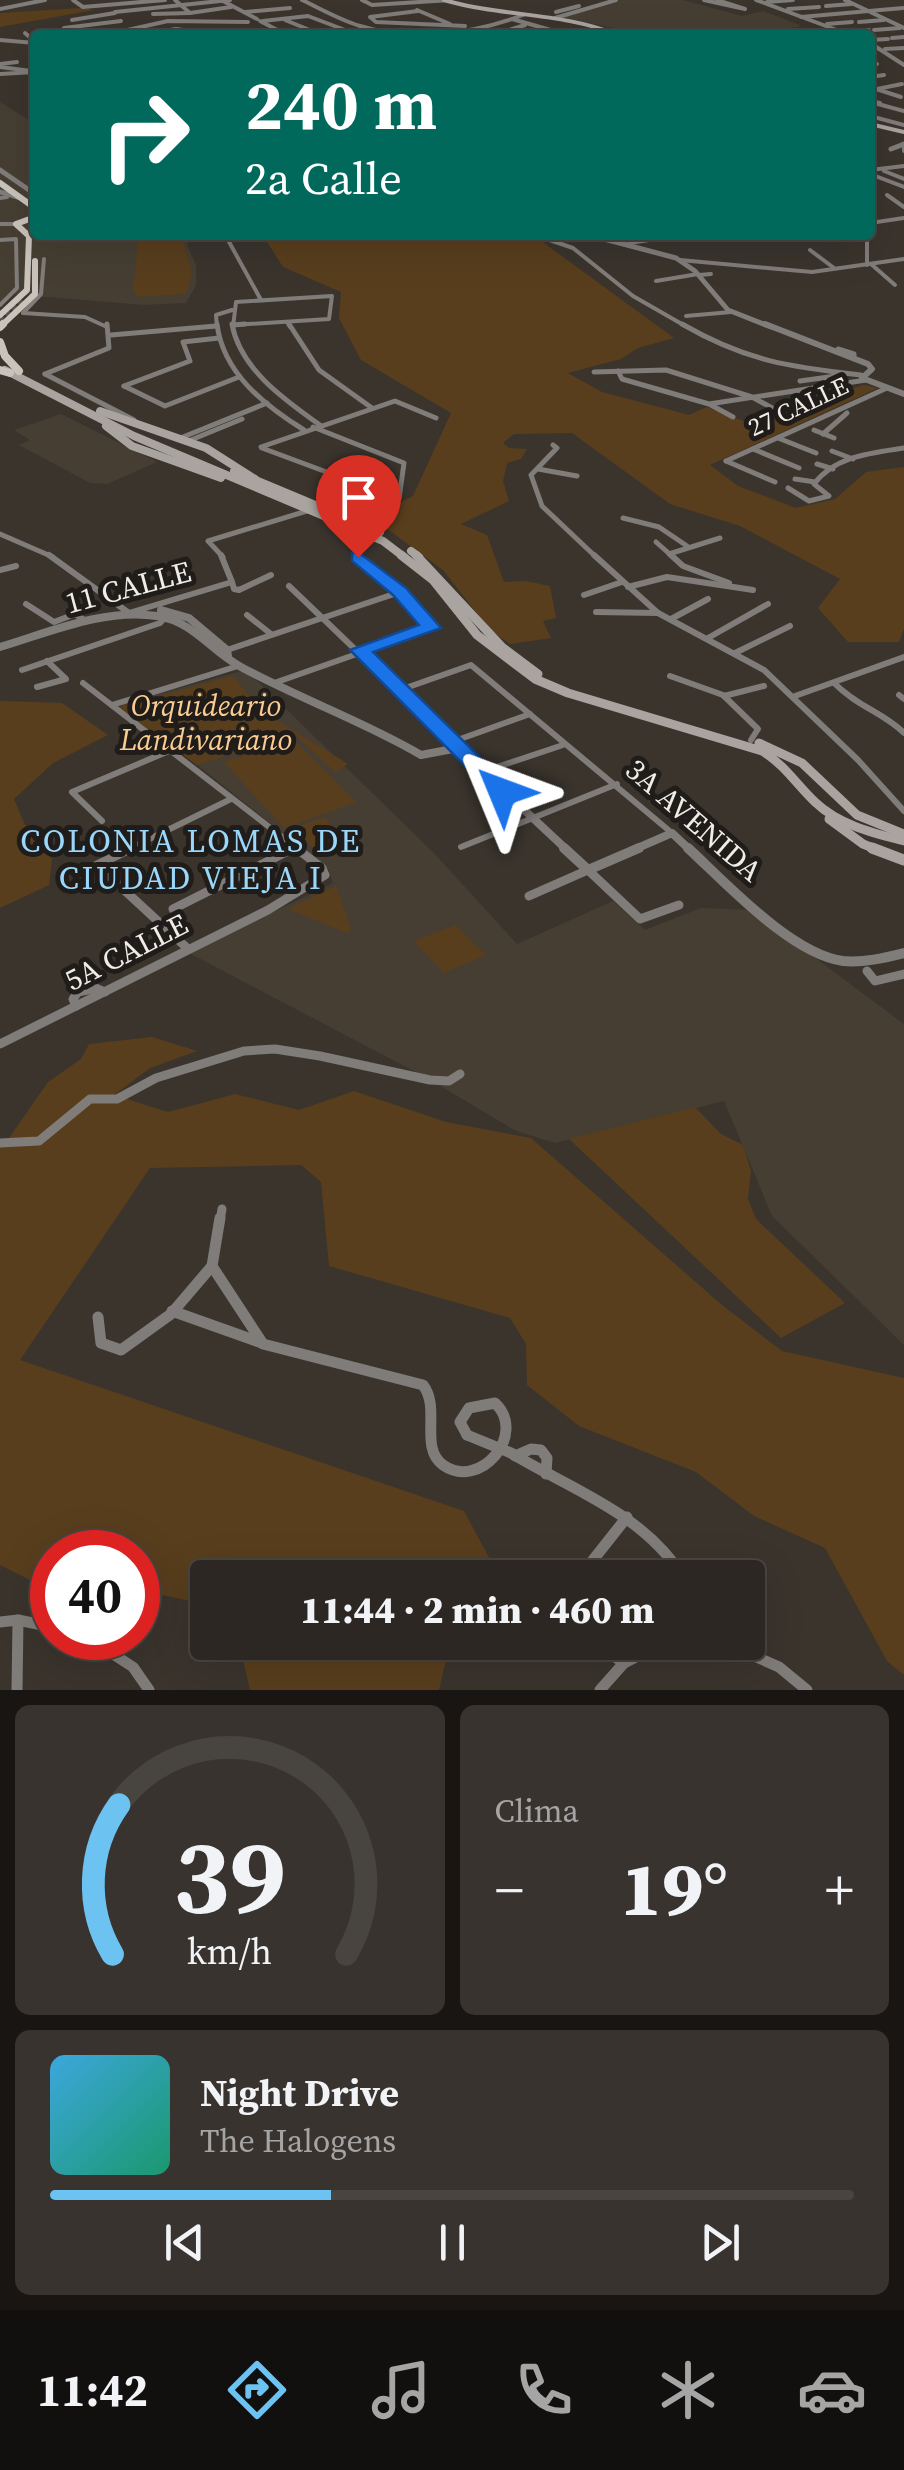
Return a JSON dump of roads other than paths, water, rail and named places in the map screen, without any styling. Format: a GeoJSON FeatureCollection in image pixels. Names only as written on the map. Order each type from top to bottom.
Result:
{"type":"FeatureCollection","features":[{"type":"Feature","properties":{"kind":"main road"},"geometry":{"type":"LineString","coordinates":[[448,0],[603,30]]}},
{"type":"Feature","properties":{"kind":"main road"},"geometry":{"type":"LineString","coordinates":[[522,16],[555,15],[610,30]]}},
{"type":"Feature","properties":{"kind":"main road"},"geometry":{"type":"LineString","coordinates":[[875,126],[904,130]]}},
{"type":"Feature","properties":{"kind":"main road"},"geometry":{"type":"LineString","coordinates":[[0,180],[13,179]]}},
{"type":"Feature","properties":{"kind":"main road"},"geometry":{"type":"LineString","coordinates":[[0,180],[30,209]]}},
{"type":"Feature","properties":{"kind":"main road"},"geometry":{"type":"LineString","coordinates":[[0,180],[30,209]]}},
{"type":"Feature","properties":{"kind":"main road"},"geometry":{"type":"LineString","coordinates":[[2,195],[20,198]]}},
{"type":"Feature","properties":{"kind":"main road"},"geometry":{"type":"LineString","coordinates":[[20,227],[30,215]]}},
{"type":"Feature","properties":{"kind":"main road"},"geometry":{"type":"LineString","coordinates":[[20,227],[30,231]]}},
{"type":"Feature","properties":{"kind":"main road"},"geometry":{"type":"LineString","coordinates":[[20,227],[29,236],[38,290]]}},
{"type":"Feature","properties":{"kind":"main road"},"geometry":{"type":"LineString","coordinates":[[22,294],[34,240]]}},
{"type":"Feature","properties":{"kind":"main road"},"geometry":{"type":"LineString","coordinates":[[15,260],[32,253],[44,258]]}},
{"type":"Feature","properties":{"kind":"main road"},"geometry":{"type":"LineString","coordinates":[[0,315],[22,294],[38,290]]}},
{"type":"Feature","properties":{"kind":"main road"},"geometry":{"type":"LineString","coordinates":[[0,327],[38,290]]}},
{"type":"Feature","properties":{"kind":"main road"},"geometry":{"type":"LineString","coordinates":[[7,370],[0,340],[23,312]]}},
{"type":"Feature","properties":{"kind":"main road"},"geometry":{"type":"LineString","coordinates":[[0,358],[7,370],[104,425],[122,441],[195,471],[251,482],[364,524],[401,544],[444,581],[486,633],[543,676],[586,693],[751,740],[802,764],[857,815],[902,836]]}},
{"type":"Feature","properties":{"kind":"main road"},"geometry":{"type":"LineString","coordinates":[[7,370],[402,552],[433,580],[473,631],[518,670],[568,693],[762,751],[792,773],[850,837],[904,860]]}},
{"type":"Feature","properties":{"kind":"main road"},"geometry":{"type":"LineString","coordinates":[[64,401],[218,464]]}},
{"type":"Feature","properties":{"kind":"main road"},"geometry":{"type":"LineString","coordinates":[[100,412],[134,420],[182,440],[218,464]]}},
{"type":"Feature","properties":{"kind":"main road"},"geometry":{"type":"LineString","coordinates":[[195,471],[218,464]]}},
{"type":"Feature","properties":{"kind":"main road"},"geometry":{"type":"LineString","coordinates":[[816,803],[842,822],[902,836]]}},
{"type":"Feature","properties":{"kind":"street"},"geometry":{"type":"LineString","coordinates":[[0,10],[45,0]]}},
{"type":"Feature","properties":{"kind":"street"},"geometry":{"type":"LineString","coordinates":[[73,0],[83,7],[165,0]]}},
{"type":"Feature","properties":{"kind":"street"},"geometry":{"type":"LineString","coordinates":[[175,0],[190,13]]}},
{"type":"Feature","properties":{"kind":"street"},"geometry":{"type":"LineString","coordinates":[[221,0],[273,30]]}},
{"type":"Feature","properties":{"kind":"street"},"geometry":{"type":"LineString","coordinates":[[152,14],[230,0]]}},
{"type":"Feature","properties":{"kind":"street"},"geometry":{"type":"LineString","coordinates":[[302,0],[350,22],[385,30]]}},
{"type":"Feature","properties":{"kind":"street"},"geometry":{"type":"LineString","coordinates":[[364,2],[373,0]]}},
{"type":"Feature","properties":{"kind":"street"},"geometry":{"type":"LineString","coordinates":[[364,2],[448,0]]}},
{"type":"Feature","properties":{"kind":"street"},"geometry":{"type":"LineString","coordinates":[[555,15],[616,0]]}},
{"type":"Feature","properties":{"kind":"street"},"geometry":{"type":"LineString","coordinates":[[704,0],[744,9],[717,0]]}},
{"type":"Feature","properties":{"kind":"street"},"geometry":{"type":"LineString","coordinates":[[756,0],[837,30]]}},
{"type":"Feature","properties":{"kind":"street"},"geometry":{"type":"LineString","coordinates":[[763,2],[793,0]]}},
{"type":"Feature","properties":{"kind":"street"},"geometry":{"type":"LineString","coordinates":[[845,0],[876,11],[903,27]]}},
{"type":"Feature","properties":{"kind":"street"},"geometry":{"type":"LineString","coordinates":[[888,0],[904,8]]}},
{"type":"Feature","properties":{"kind":"street"},"geometry":{"type":"LineString","coordinates":[[140,1],[152,14]]}},
{"type":"Feature","properties":{"kind":"street"},"geometry":{"type":"LineString","coordinates":[[555,15],[598,1]]}},
{"type":"Feature","properties":{"kind":"street"},"geometry":{"type":"LineString","coordinates":[[64,28],[122,22],[107,2]]}},
{"type":"Feature","properties":{"kind":"street"},"geometry":{"type":"LineString","coordinates":[[826,6],[853,2],[903,27]]}},
{"type":"Feature","properties":{"kind":"street"},"geometry":{"type":"LineString","coordinates":[[555,15],[584,6]]}},
{"type":"Feature","properties":{"kind":"street"},"geometry":{"type":"LineString","coordinates":[[72,20],[115,13],[190,13],[231,7]]}},
{"type":"Feature","properties":{"kind":"street"},"geometry":{"type":"LineString","coordinates":[[782,10],[819,7]]}},
{"type":"Feature","properties":{"kind":"street"},"geometry":{"type":"LineString","coordinates":[[255,21],[262,12],[290,8]]}},
{"type":"Feature","properties":{"kind":"street"},"geometry":{"type":"LineString","coordinates":[[801,17],[904,8]]}},
{"type":"Feature","properties":{"kind":"street"},"geometry":{"type":"LineString","coordinates":[[445,23],[373,20],[371,16],[416,10],[466,30]]}},
{"type":"Feature","properties":{"kind":"street"},"geometry":{"type":"LineString","coordinates":[[262,12],[303,13],[345,30]]}},
{"type":"Feature","properties":{"kind":"street"},"geometry":{"type":"LineString","coordinates":[[126,30],[162,21],[255,21],[303,13]]}},
{"type":"Feature","properties":{"kind":"street"},"geometry":{"type":"LineString","coordinates":[[386,14],[445,23]]}},
{"type":"Feature","properties":{"kind":"street"},"geometry":{"type":"LineString","coordinates":[[473,30],[522,16]]}},
{"type":"Feature","properties":{"kind":"street"},"geometry":{"type":"LineString","coordinates":[[88,18],[94,22]]}},
{"type":"Feature","properties":{"kind":"street"},"geometry":{"type":"LineString","coordinates":[[283,18],[308,30]]}},
{"type":"Feature","properties":{"kind":"street"},"geometry":{"type":"LineString","coordinates":[[512,20],[545,30]]}},
{"type":"Feature","properties":{"kind":"street"},"geometry":{"type":"LineString","coordinates":[[822,25],[886,20]]}},
{"type":"Feature","properties":{"kind":"street"},"geometry":{"type":"LineString","coordinates":[[350,22],[365,30]]}},
{"type":"Feature","properties":{"kind":"street"},"geometry":{"type":"LineString","coordinates":[[508,30],[530,24]]}},
{"type":"Feature","properties":{"kind":"street"},"geometry":{"type":"LineString","coordinates":[[872,30],[903,27]]}},
{"type":"Feature","properties":{"kind":"street"},"geometry":{"type":"LineString","coordinates":[[25,33],[30,38]]}},
{"type":"Feature","properties":{"kind":"street"},"geometry":{"type":"LineString","coordinates":[[875,41],[904,37]]}},
{"type":"Feature","properties":{"kind":"street"},"geometry":{"type":"LineString","coordinates":[[0,40],[30,42]]}},
{"type":"Feature","properties":{"kind":"street"},"geometry":{"type":"LineString","coordinates":[[875,44],[902,61]]}},
{"type":"Feature","properties":{"kind":"street"},"geometry":{"type":"LineString","coordinates":[[884,49],[904,48]]}},
{"type":"Feature","properties":{"kind":"street"},"geometry":{"type":"LineString","coordinates":[[1,71],[17,62]]}},
{"type":"Feature","properties":{"kind":"street"},"geometry":{"type":"LineString","coordinates":[[1,71],[30,71]]}},
{"type":"Feature","properties":{"kind":"street"},"geometry":{"type":"LineString","coordinates":[[875,76],[884,75]]}},
{"type":"Feature","properties":{"kind":"street"},"geometry":{"type":"LineString","coordinates":[[875,88],[902,84]]}},
{"type":"Feature","properties":{"kind":"street"},"geometry":{"type":"LineString","coordinates":[[875,89],[903,97]]}},
{"type":"Feature","properties":{"kind":"street"},"geometry":{"type":"LineString","coordinates":[[878,103],[903,97]]}},
{"type":"Feature","properties":{"kind":"street"},"geometry":{"type":"LineString","coordinates":[[878,103],[904,111]]}},
{"type":"Feature","properties":{"kind":"street"},"geometry":{"type":"LineString","coordinates":[[875,118],[904,130]]}},
{"type":"Feature","properties":{"kind":"street"},"geometry":{"type":"LineString","coordinates":[[904,150],[891,150],[904,150]]}},
{"type":"Feature","properties":{"kind":"street"},"geometry":{"type":"LineString","coordinates":[[875,170],[904,166]]}},
{"type":"Feature","properties":{"kind":"street"},"geometry":{"type":"LineString","coordinates":[[880,169],[904,179]]}},
{"type":"Feature","properties":{"kind":"street"},"geometry":{"type":"LineString","coordinates":[[0,170],[30,191]]}},
{"type":"Feature","properties":{"kind":"street"},"geometry":{"type":"LineString","coordinates":[[875,174],[904,189]]}},
{"type":"Feature","properties":{"kind":"street"},"geometry":{"type":"LineString","coordinates":[[904,189],[887,195],[904,207]]}},
{"type":"Feature","properties":{"kind":"street"},"geometry":{"type":"LineString","coordinates":[[875,222],[904,218]]}},
{"type":"Feature","properties":{"kind":"street"},"geometry":{"type":"LineString","coordinates":[[0,224],[20,227]]}},
{"type":"Feature","properties":{"kind":"street"},"geometry":{"type":"LineString","coordinates":[[0,240],[16,239],[15,260],[22,294],[2,302]]}},
{"type":"Feature","properties":{"kind":"street"},"geometry":{"type":"LineString","coordinates":[[227,240],[261,300]]}},
{"type":"Feature","properties":{"kind":"street"},"geometry":{"type":"LineString","coordinates":[[550,240],[574,248],[633,296],[727,350],[792,366],[864,376],[904,394]]}},
{"type":"Feature","properties":{"kind":"street"},"geometry":{"type":"LineString","coordinates":[[616,240],[680,260],[697,273],[731,312]]}},
{"type":"Feature","properties":{"kind":"street"},"geometry":{"type":"LineString","coordinates":[[629,243],[644,240]]}},
{"type":"Feature","properties":{"kind":"street"},"geometry":{"type":"LineString","coordinates":[[656,250],[662,240]]}},
{"type":"Feature","properties":{"kind":"street"},"geometry":{"type":"LineString","coordinates":[[867,240],[869,265],[895,285]]}},
{"type":"Feature","properties":{"kind":"street"},"geometry":{"type":"LineString","coordinates":[[810,250],[836,269]]}},
{"type":"Feature","properties":{"kind":"street"},"geometry":{"type":"LineString","coordinates":[[44,258],[38,290],[23,312],[97,319],[108,324],[111,334],[109,348],[104,352],[45,376],[134,420]]}},
{"type":"Feature","properties":{"kind":"street"},"geometry":{"type":"LineString","coordinates":[[680,260],[812,272],[904,260]]}},
{"type":"Feature","properties":{"kind":"street"},"geometry":{"type":"LineString","coordinates":[[656,282],[679,281],[729,266]]}},
{"type":"Feature","properties":{"kind":"street"},"geometry":{"type":"LineString","coordinates":[[697,273],[711,274],[708,270]]}},
{"type":"Feature","properties":{"kind":"street"},"geometry":{"type":"LineString","coordinates":[[234,325],[328,319],[332,296],[234,302],[234,325],[246,357],[266,382],[316,426],[404,463],[399,499],[261,447],[304,430],[316,426],[372,408],[395,401],[436,418]]}},
{"type":"Feature","properties":{"kind":"street"},"geometry":{"type":"LineString","coordinates":[[232,310],[216,315],[216,326],[239,377],[304,430]]}},
{"type":"Feature","properties":{"kind":"street"},"geometry":{"type":"LineString","coordinates":[[618,371],[622,378],[709,404],[864,376],[871,366],[731,312],[686,316]]}},
{"type":"Feature","properties":{"kind":"street"},"geometry":{"type":"LineString","coordinates":[[287,322],[319,370],[372,408]]}},
{"type":"Feature","properties":{"kind":"street"},"geometry":{"type":"LineString","coordinates":[[111,334],[216,326]]}},
{"type":"Feature","properties":{"kind":"street"},"geometry":{"type":"LineString","coordinates":[[220,338],[183,342],[190,361],[124,386],[165,406],[239,377]]}},
{"type":"Feature","properties":{"kind":"street"},"geometry":{"type":"LineString","coordinates":[[838,349],[854,354],[854,359]]}},
{"type":"Feature","properties":{"kind":"street"},"geometry":{"type":"LineString","coordinates":[[594,372],[666,370],[752,397],[774,409]]}},
{"type":"Feature","properties":{"kind":"street"},"geometry":{"type":"LineString","coordinates":[[800,381],[825,376],[864,376]]}},
{"type":"Feature","properties":{"kind":"street","name":"27 CALLE"},"geometry":{"type":"LineString","coordinates":[[775,482],[726,461],[887,388]]}},
{"type":"Feature","properties":{"kind":"street"},"geometry":{"type":"LineString","coordinates":[[709,404],[733,416]]}},
{"type":"Feature","properties":{"kind":"street"},"geometry":{"type":"LineString","coordinates":[[182,440],[269,405]]}},
{"type":"Feature","properties":{"kind":"street"},"geometry":{"type":"LineString","coordinates":[[838,410],[859,417]]}},
{"type":"Feature","properties":{"kind":"street"},"geometry":{"type":"LineString","coordinates":[[823,434],[848,413]]}},
{"type":"Feature","properties":{"kind":"street"},"geometry":{"type":"LineString","coordinates":[[814,430],[834,438]]}},
{"type":"Feature","properties":{"kind":"street"},"geometry":{"type":"LineString","coordinates":[[778,438],[816,453]]}},
{"type":"Feature","properties":{"kind":"street"},"geometry":{"type":"LineString","coordinates":[[553,445],[557,448],[531,482],[539,503],[658,613],[735,652],[794,696],[904,810]]}},
{"type":"Feature","properties":{"kind":"street"},"geometry":{"type":"LineString","coordinates":[[814,483],[853,459],[904,448]]}},
{"type":"Feature","properties":{"kind":"street"},"geometry":{"type":"LineString","coordinates":[[753,449],[799,468]]}},
{"type":"Feature","properties":{"kind":"street"},"geometry":{"type":"LineString","coordinates":[[832,451],[853,459]]}},
{"type":"Feature","properties":{"kind":"street"},"geometry":{"type":"LineString","coordinates":[[817,464],[833,469]]}},
{"type":"Feature","properties":{"kind":"street"},"geometry":{"type":"LineString","coordinates":[[538,468],[576,476]]}},
{"type":"Feature","properties":{"kind":"street"},"geometry":{"type":"LineString","coordinates":[[788,488],[809,501],[829,496],[814,483],[795,479]]}},
{"type":"Feature","properties":{"kind":"street","name":"11 CALLE"},"geometry":{"type":"LineString","coordinates":[[141,608],[232,582],[226,561],[208,541],[310,510]]}},
{"type":"Feature","properties":{"kind":"street"},"geometry":{"type":"LineString","coordinates":[[623,518],[653,524],[687,546]]}},
{"type":"Feature","properties":{"kind":"street"},"geometry":{"type":"LineString","coordinates":[[0,534],[44,552],[127,611],[165,614]]}},
{"type":"Feature","properties":{"kind":"street"},"geometry":{"type":"LineString","coordinates":[[669,554],[720,538]]}},
{"type":"Feature","properties":{"kind":"street"},"geometry":{"type":"LineString","coordinates":[[584,595],[667,577],[755,590],[701,575],[656,542]]}},
{"type":"Feature","properties":{"kind":"street"},"geometry":{"type":"LineString","coordinates":[[277,682],[431,628],[400,592],[358,557]]}},
{"type":"Feature","properties":{"kind":"street"},"geometry":{"type":"LineString","coordinates":[[0,570],[16,566]]}},
{"type":"Feature","properties":{"kind":"street"},"geometry":{"type":"LineString","coordinates":[[232,582],[238,590],[271,575]]}},
{"type":"Feature","properties":{"kind":"street"},"geometry":{"type":"LineString","coordinates":[[289,586],[640,919],[679,905]]}},
{"type":"Feature","properties":{"kind":"street"},"geometry":{"type":"LineString","coordinates":[[225,653],[400,592]]}},
{"type":"Feature","properties":{"kind":"street"},"geometry":{"type":"LineString","coordinates":[[671,619],[708,599]]}},
{"type":"Feature","properties":{"kind":"street"},"geometry":{"type":"LineString","coordinates":[[26,604],[54,622],[75,614],[86,621]]}},
{"type":"Feature","properties":{"kind":"street"},"geometry":{"type":"LineString","coordinates":[[708,638],[768,604]]}},
{"type":"Feature","properties":{"kind":"street"},"geometry":{"type":"LineString","coordinates":[[127,611],[141,608],[165,614],[192,628],[238,666],[377,728],[423,756],[530,714]]}},
{"type":"Feature","properties":{"kind":"street","name":"11 CALLE"},"geometry":{"type":"LineString","coordinates":[[0,647],[127,611]]}},
{"type":"Feature","properties":{"kind":"street"},"geometry":{"type":"LineString","coordinates":[[596,612],[658,613]]}},
{"type":"Feature","properties":{"kind":"street"},"geometry":{"type":"LineString","coordinates":[[22,670],[165,614]]}},
{"type":"Feature","properties":{"kind":"street"},"geometry":{"type":"LineString","coordinates":[[248,615],[271,634]]}},
{"type":"Feature","properties":{"kind":"street"},"geometry":{"type":"LineString","coordinates":[[735,652],[790,626]]}},
{"type":"Feature","properties":{"kind":"street"},"geometry":{"type":"LineString","coordinates":[[794,696],[904,657]]}},
{"type":"Feature","properties":{"kind":"street"},"geometry":{"type":"LineString","coordinates":[[37,687],[66,679],[47,661]]}},
{"type":"Feature","properties":{"kind":"street","name":"3A AVENIDA"},"geometry":{"type":"LineString","coordinates":[[400,690],[471,665],[616,784],[749,902],[822,954],[847,961],[904,953]]}},
{"type":"Feature","properties":{"kind":"street"},"geometry":{"type":"LineString","coordinates":[[112,705],[238,666]]}},
{"type":"Feature","properties":{"kind":"street"},"geometry":{"type":"LineString","coordinates":[[670,676],[686,686],[724,696],[764,686]]}},
{"type":"Feature","properties":{"kind":"street"},"geometry":{"type":"LineString","coordinates":[[834,682],[855,704],[899,723],[904,733]]}},
{"type":"Feature","properties":{"kind":"street"},"geometry":{"type":"LineString","coordinates":[[82,683],[294,848],[174,909]]}},
{"type":"Feature","properties":{"kind":"street"},"geometry":{"type":"LineString","coordinates":[[724,696],[731,709],[758,730],[751,740]]}},
{"type":"Feature","properties":{"kind":"street"},"geometry":{"type":"LineString","coordinates":[[482,772],[564,745]]}},
{"type":"Feature","properties":{"kind":"street"},"geometry":{"type":"LineString","coordinates":[[102,821],[72,792],[169,751]]}},
{"type":"Feature","properties":{"kind":"street"},"geometry":{"type":"LineString","coordinates":[[460,847],[616,784]]}},
{"type":"Feature","properties":{"kind":"street"},"geometry":{"type":"LineString","coordinates":[[187,948],[97,865],[231,799]]}},
{"type":"Feature","properties":{"kind":"street"},"geometry":{"type":"LineString","coordinates":[[902,836],[904,820]]}},
{"type":"Feature","properties":{"kind":"street"},"geometry":{"type":"LineString","coordinates":[[529,896],[672,833]]}},
{"type":"Feature","properties":{"kind":"street","name":"5A CALLE"},"geometry":{"type":"LineString","coordinates":[[0,1044],[76,1006],[78,992],[90,988],[105,992],[268,910],[324,875],[322,868],[294,848]]}},
{"type":"Feature","properties":{"kind":"street"},"geometry":{"type":"LineString","coordinates":[[867,971],[875,981],[904,974]]}},
{"type":"Feature","properties":{"kind":"street"},"geometry":{"type":"LineString","coordinates":[[0,1143],[39,1141],[90,1100],[117,1100],[156,1078],[244,1051],[276,1049],[430,1080],[449,1081],[460,1074]]}},
{"type":"Feature","properties":{"kind":"street"},"geometry":{"type":"LineString","coordinates":[[98,1317],[102,1343],[121,1350],[135,1344],[172,1311],[212,1266],[222,1209]]}},
{"type":"Feature","properties":{"kind":"street"},"geometry":{"type":"LineString","coordinates":[[212,1266],[263,1344]]}},
{"type":"Feature","properties":{"kind":"street"},"geometry":{"type":"LineString","coordinates":[[172,1311],[263,1344],[423,1385],[434,1404],[429,1441],[432,1450],[441,1464],[454,1470],[478,1469],[492,1460],[508,1428],[505,1411],[496,1404],[469,1408],[460,1422],[467,1435],[513,1454],[651,1531],[675,1560]]}},
{"type":"Feature","properties":{"kind":"street"},"geometry":{"type":"LineString","coordinates":[[513,1454],[540,1450],[547,1458],[546,1474]]}},
{"type":"Feature","properties":{"kind":"street"},"geometry":{"type":"LineString","coordinates":[[592,1560],[627,1517]]}},
{"type":"Feature","properties":{"kind":"street"},"geometry":{"type":"LineString","coordinates":[[18,1620],[18,1690]]}},
{"type":"Feature","properties":{"kind":"street"},"geometry":{"type":"LineString","coordinates":[[0,1622],[30,1622]]}},
{"type":"Feature","properties":{"kind":"street"},"geometry":{"type":"LineString","coordinates":[[122,1660],[133,1667],[149,1690]]}},
{"type":"Feature","properties":{"kind":"street"},"geometry":{"type":"LineString","coordinates":[[620,1660],[624,1663]]}},
{"type":"Feature","properties":{"kind":"street"},"geometry":{"type":"LineString","coordinates":[[600,1690],[630,1660]]}},
{"type":"Feature","properties":{"kind":"street"},"geometry":{"type":"LineString","coordinates":[[763,1660],[779,1667],[807,1690]]}},
{"type":"Feature","properties":{"kind":"tunnel"},"geometry":{"type":"LineString","coordinates":[[0,322],[23,301]]}},
{"type":"Feature","properties":{"kind":"district","name":"COLONIA LOMAS DE CIUDAD VIEJA I"},"geometry":{"type":"Point","coordinates":[191,860]}},
{"type":"Feature","properties":{"kind":"park label","name":"Orquideario Landivariano"},"geometry":{"type":"Point","coordinates":[206,722]}}]}
